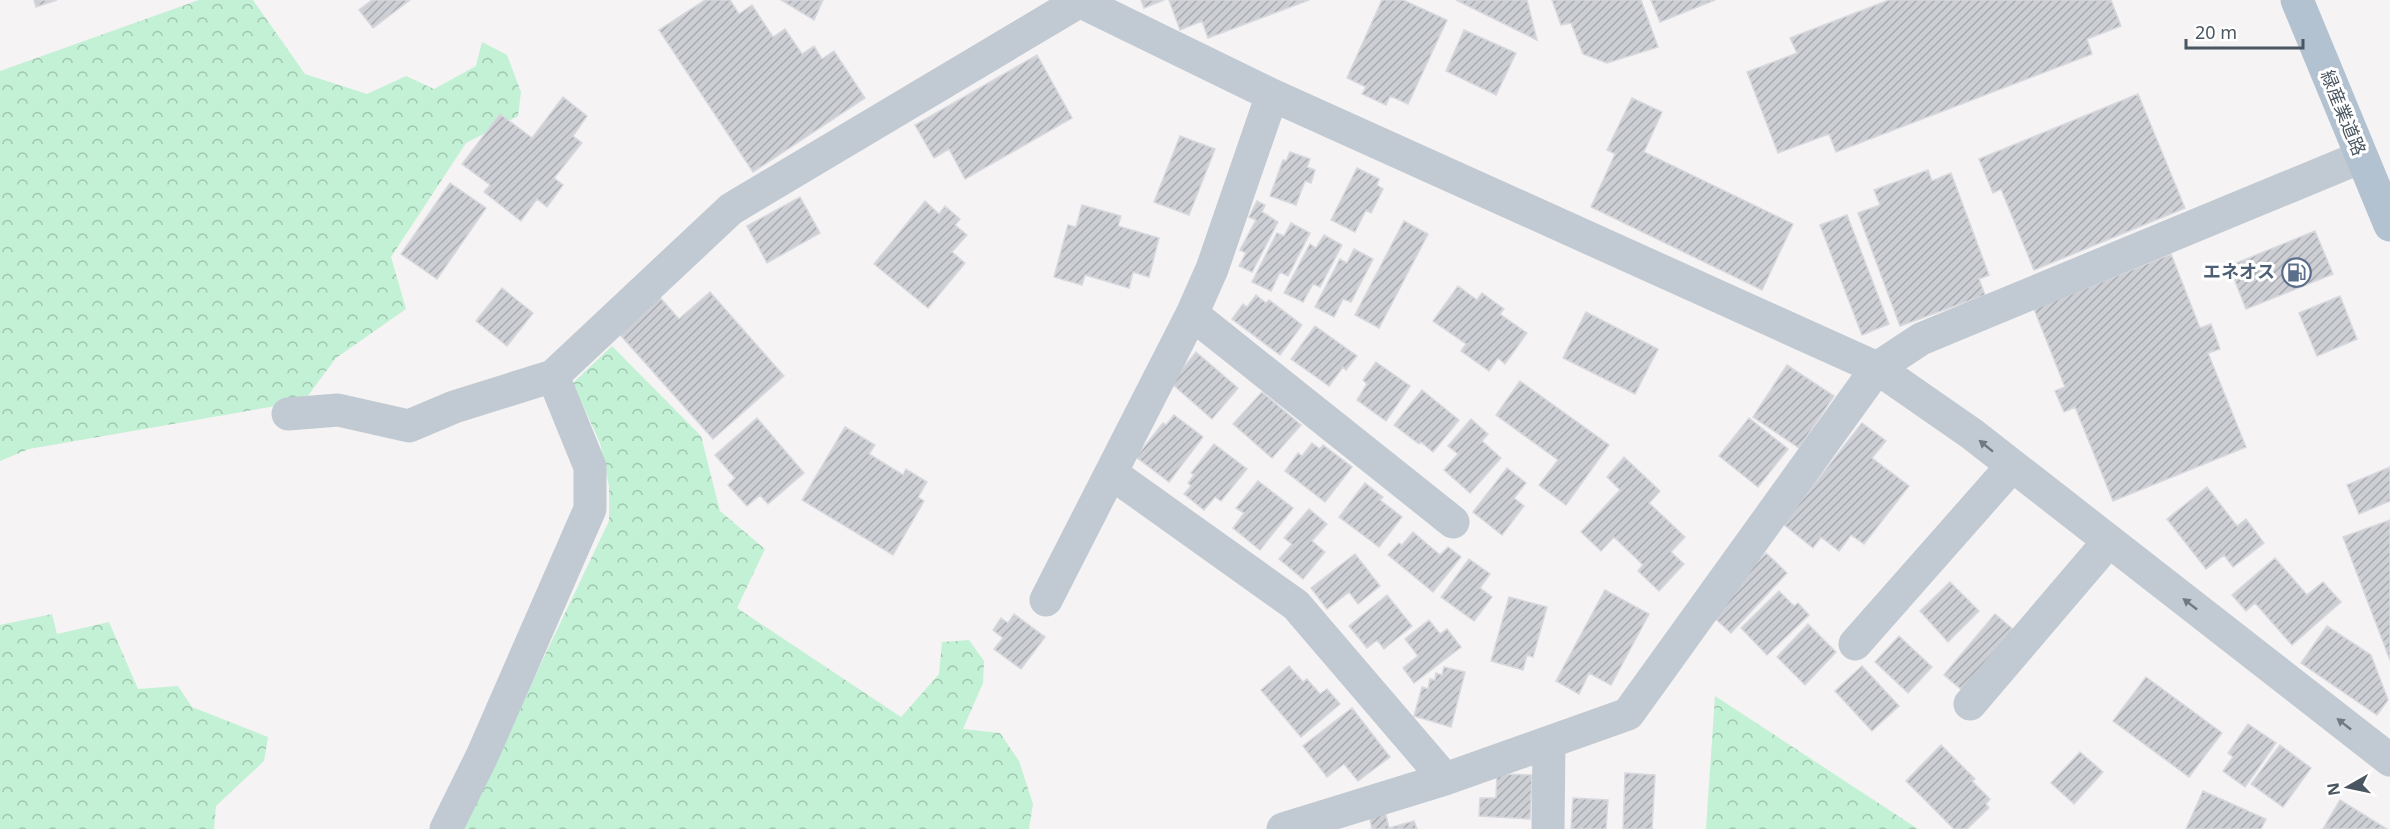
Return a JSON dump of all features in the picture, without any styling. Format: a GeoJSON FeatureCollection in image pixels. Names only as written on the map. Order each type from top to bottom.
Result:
{"type":"FeatureCollection","features":[{"type":"Feature","properties":{"kind":"main road","name":"緑産業道路"},"geometry":{"type":"LineString","coordinates":[[2297,0],[2390,225]]}},
{"type":"Feature","properties":{"kind":"street"},"geometry":{"type":"LineString","coordinates":[[288,414],[338,410],[409,426],[454,407],[553,376],[730,209],[1078,1],[1272,94],[1877,368],[1972,435],[2390,760]]}},
{"type":"Feature","properties":{"kind":"street"},"geometry":{"type":"LineString","coordinates":[[1046,600],[1192,314],[1212,269],[1272,94]]}},
{"type":"Feature","properties":{"kind":"street"},"geometry":{"type":"LineString","coordinates":[[1283,829],[1444,779],[1628,714],[1877,368],[1921,339],[2361,157]]}},
{"type":"Feature","properties":{"kind":"street"},"geometry":{"type":"LineString","coordinates":[[1192,314],[1453,522]]}},
{"type":"Feature","properties":{"kind":"street"},"geometry":{"type":"LineString","coordinates":[[446,829],[482,756],[590,509],[590,467],[553,376]]}},
{"type":"Feature","properties":{"kind":"street"},"geometry":{"type":"LineString","coordinates":[[1855,644],[2012,466]]}},
{"type":"Feature","properties":{"kind":"street"},"geometry":{"type":"LineString","coordinates":[[1111,473],[1296,605],[1444,779]]}},
{"type":"Feature","properties":{"kind":"street"},"geometry":{"type":"LineString","coordinates":[[1971,704],[2109,541]]}},
{"type":"Feature","properties":{"kind":"street"},"geometry":{"type":"LineString","coordinates":[[1548,829],[1549,743]]}},
{"type":"Feature","properties":{"kind":"green space"},"geometry":{"type":"Polygon","coordinates":[[[199,0],[253,0],[305,74],[367,94],[406,76],[434,89],[476,66],[482,42],[507,55],[521,92],[518,116],[466,143],[391,257],[406,309],[336,358],[304,401],[29,449],[0,461],[0,71],[199,0]]]}},
{"type":"Feature","properties":{"kind":"green space"},"geometry":{"type":"Polygon","coordinates":[[[612,346],[701,436],[720,511],[765,549],[737,608],[901,717],[939,674],[942,642],[969,640],[984,661],[983,683],[963,729],[1000,733],[1019,761],[1033,804],[1029,829],[462,829],[609,521],[609,486],[600,443],[573,383],[612,346]]]}},
{"type":"Feature","properties":{"kind":"green space"},"geometry":{"type":"Polygon","coordinates":[[[52,614],[57,634],[109,622],[138,689],[178,686],[192,707],[268,737],[264,761],[216,806],[214,829],[0,829],[0,625],[52,614]]]}},
{"type":"Feature","properties":{"kind":"green space"},"geometry":{"type":"Polygon","coordinates":[[[1715,696],[1918,829],[1706,829],[1715,696]]]}},
{"type":"Feature","properties":{"kind":"building"},"geometry":{"type":"Polygon","coordinates":[[[34,0],[57,0],[36,7],[34,0]]]}},
{"type":"Feature","properties":{"kind":"building"},"geometry":{"type":"Polygon","coordinates":[[[372,0],[410,0],[373,28],[359,10],[372,0]]]}},
{"type":"Feature","properties":{"kind":"building"},"geometry":{"type":"Polygon","coordinates":[[[705,0],[730,0],[739,14],[752,5],[773,37],[785,29],[802,54],[814,46],[822,59],[834,51],[865,98],[753,172],[659,30],[705,0]]]}},
{"type":"Feature","properties":{"kind":"building"},"geometry":{"type":"Polygon","coordinates":[[[781,0],[823,0],[814,20],[781,0]]]}},
{"type":"Feature","properties":{"kind":"building"},"geometry":{"type":"Polygon","coordinates":[[[1141,0],[1164,0],[1144,8],[1141,0]]]}},
{"type":"Feature","properties":{"kind":"building"},"geometry":{"type":"Polygon","coordinates":[[[1169,0],[1309,0],[1208,38],[1202,21],[1180,30],[1169,0]]]}},
{"type":"Feature","properties":{"kind":"building"},"geometry":{"type":"Polygon","coordinates":[[[1382,0],[1403,0],[1447,20],[1408,104],[1390,96],[1386,105],[1362,94],[1366,87],[1347,78],[1382,0]]]}},
{"type":"Feature","properties":{"kind":"building"},"geometry":{"type":"Polygon","coordinates":[[[1456,0],[1527,0],[1537,40],[1456,0]]]}},
{"type":"Feature","properties":{"kind":"building"},"geometry":{"type":"Polygon","coordinates":[[[1552,0],[1641,0],[1658,47],[1607,63],[1583,54],[1571,23],[1561,25],[1552,0]]]}},
{"type":"Feature","properties":{"kind":"building"},"geometry":{"type":"Polygon","coordinates":[[[1651,0],[1715,0],[1660,22],[1651,0]]]}},
{"type":"Feature","properties":{"kind":"building"},"geometry":{"type":"Polygon","coordinates":[[[1889,0],[2111,0],[2121,26],[2087,39],[2092,54],[1836,152],[1829,134],[1778,153],[1747,72],[1797,53],[1790,38],[1889,0]]]}},
{"type":"Feature","properties":{"kind":"building"},"geometry":{"type":"Polygon","coordinates":[[[1464,30],[1516,53],[1496,95],[1446,71],[1464,30]]]}},
{"type":"Feature","properties":{"kind":"building"},"geometry":{"type":"Polygon","coordinates":[[[1037,55],[1072,118],[965,179],[949,149],[934,158],[915,125],[1037,55]]]}},
{"type":"Feature","properties":{"kind":"building"},"geometry":{"type":"Polygon","coordinates":[[[2138,94],[2185,208],[2034,270],[2001,189],[1993,193],[1979,159],[2138,94]]]}},
{"type":"Feature","properties":{"kind":"building"},"geometry":{"type":"Polygon","coordinates":[[[563,97],[587,116],[573,136],[582,143],[554,178],[563,185],[547,207],[537,199],[521,221],[484,192],[490,185],[462,164],[500,114],[532,138],[563,97]]]}},
{"type":"Feature","properties":{"kind":"building"},"geometry":{"type":"Polygon","coordinates":[[[1632,98],[1662,112],[1644,152],[1793,224],[1762,290],[1591,207],[1615,154],[1607,150],[1632,98]]]}},
{"type":"Feature","properties":{"kind":"building"},"geometry":{"type":"Polygon","coordinates":[[[1180,136],[1215,149],[1189,215],[1154,202],[1180,136]]]}},
{"type":"Feature","properties":{"kind":"building"},"geometry":{"type":"Polygon","coordinates":[[[1290,152],[1310,159],[1307,167],[1315,170],[1311,183],[1305,181],[1296,205],[1270,196],[1283,160],[1286,161],[1290,152]]]}},
{"type":"Feature","properties":{"kind":"building"},"geometry":{"type":"Polygon","coordinates":[[[1357,168],[1379,179],[1377,185],[1383,189],[1371,213],[1366,210],[1355,232],[1331,220],[1357,168]]]}},
{"type":"Feature","properties":{"kind":"building"},"geometry":{"type":"Polygon","coordinates":[[[1928,170],[1932,181],[1951,173],[1989,275],[1979,279],[1985,295],[1900,326],[1858,213],[1880,205],[1874,190],[1928,170]]]}},
{"type":"Feature","properties":{"kind":"building"},"geometry":{"type":"Polygon","coordinates":[[[450,183],[486,208],[437,279],[401,254],[450,183]]]}},
{"type":"Feature","properties":{"kind":"building"},"geometry":{"type":"Polygon","coordinates":[[[800,197],[820,233],[767,263],[747,226],[800,197]]]}},
{"type":"Feature","properties":{"kind":"building"},"geometry":{"type":"Polygon","coordinates":[[[925,201],[939,214],[945,206],[960,219],[955,225],[967,235],[952,252],[965,263],[928,308],[874,264],[925,201]]]}},
{"type":"Feature","properties":{"kind":"building"},"geometry":{"type":"Polygon","coordinates":[[[1257,201],[1265,205],[1262,212],[1278,222],[1252,272],[1239,266],[1246,253],[1240,250],[1256,220],[1249,217],[1257,201]]]}},
{"type":"Feature","properties":{"kind":"building"},"geometry":{"type":"Polygon","coordinates":[[[1082,205],[1121,216],[1118,226],[1159,238],[1149,277],[1133,272],[1129,288],[1085,275],[1082,285],[1054,277],[1068,225],[1076,227],[1082,205]]]}},
{"type":"Feature","properties":{"kind":"building"},"geometry":{"type":"Polygon","coordinates":[[[1847,215],[1889,324],[1862,335],[1820,225],[1847,215]]]}},
{"type":"Feature","properties":{"kind":"building"},"geometry":{"type":"Polygon","coordinates":[[[1404,221],[1428,234],[1379,328],[1355,315],[1404,221]]]}},
{"type":"Feature","properties":{"kind":"building"},"geometry":{"type":"Polygon","coordinates":[[[1291,223],[1310,233],[1288,276],[1280,272],[1271,291],[1252,282],[1277,233],[1284,236],[1291,223]]]}},
{"type":"Feature","properties":{"kind":"building"},"geometry":{"type":"Polygon","coordinates":[[[2315,231],[2333,274],[2246,309],[2229,266],[2315,231]]]}},
{"type":"Feature","properties":{"kind":"building"},"geometry":{"type":"Polygon","coordinates":[[[1324,235],[1342,245],[1320,287],[1313,284],[1303,302],[1284,293],[1310,244],[1316,248],[1324,235]]]}},
{"type":"Feature","properties":{"kind":"building"},"geometry":{"type":"Polygon","coordinates":[[[1354,249],[1373,259],[1351,302],[1343,299],[1334,317],[1315,307],[1340,259],[1347,263],[1354,249]]]}},
{"type":"Feature","properties":{"kind":"building"},"geometry":{"type":"Polygon","coordinates":[[[2171,254],[2200,328],[2211,324],[2220,349],[2208,353],[2246,447],[2113,501],[2075,407],[2064,412],[2055,391],[2065,387],[2034,309],[2171,254]]]}},
{"type":"Feature","properties":{"kind":"building"},"geometry":{"type":"Polygon","coordinates":[[[1458,286],[1477,300],[1482,293],[1504,309],[1500,314],[1527,333],[1505,364],[1498,358],[1489,371],[1461,351],[1466,344],[1433,321],[1458,286]]]}},
{"type":"Feature","properties":{"kind":"building"},"geometry":{"type":"Polygon","coordinates":[[[502,288],[533,313],[507,346],[476,321],[502,288]]]}},
{"type":"Feature","properties":{"kind":"building"},"geometry":{"type":"Polygon","coordinates":[[[710,292],[784,376],[713,439],[615,329],[656,293],[679,319],[710,292]]]}},
{"type":"Feature","properties":{"kind":"building"},"geometry":{"type":"Polygon","coordinates":[[[1256,295],[1266,303],[1269,300],[1302,325],[1280,355],[1232,319],[1243,304],[1247,307],[1256,295]]]}},
{"type":"Feature","properties":{"kind":"building"},"geometry":{"type":"Polygon","coordinates":[[[2340,296],[2357,339],[2317,356],[2299,313],[2340,296]]]}},
{"type":"Feature","properties":{"kind":"building"},"geometry":{"type":"Polygon","coordinates":[[[1586,312],[1658,349],[1635,394],[1563,358],[1586,312]]]}},
{"type":"Feature","properties":{"kind":"building"},"geometry":{"type":"Polygon","coordinates":[[[1315,326],[1357,356],[1346,370],[1343,367],[1329,386],[1291,359],[1315,326]]]}},
{"type":"Feature","properties":{"kind":"building"},"geometry":{"type":"Polygon","coordinates":[[[1196,352],[1238,388],[1212,419],[1171,383],[1196,352]]]}},
{"type":"Feature","properties":{"kind":"building"},"geometry":{"type":"Polygon","coordinates":[[[1376,362],[1410,386],[1386,421],[1357,400],[1367,384],[1363,380],[1376,362]]]}},
{"type":"Feature","properties":{"kind":"building"},"geometry":{"type":"Polygon","coordinates":[[[1787,365],[1834,396],[1799,448],[1753,417],[1787,365]]]}},
{"type":"Feature","properties":{"kind":"building"},"geometry":{"type":"Polygon","coordinates":[[[1520,381],[1609,445],[1566,505],[1539,485],[1558,460],[1496,415],[1520,381]]]}},
{"type":"Feature","properties":{"kind":"building"},"geometry":{"type":"Polygon","coordinates":[[[1422,390],[1459,420],[1433,452],[1394,425],[1422,390]]]}},
{"type":"Feature","properties":{"kind":"building"},"geometry":{"type":"Polygon","coordinates":[[[1262,392],[1301,425],[1272,458],[1233,424],[1262,392]]]}},
{"type":"Feature","properties":{"kind":"building"},"geometry":{"type":"Polygon","coordinates":[[[1174,415],[1203,437],[1169,482],[1136,457],[1163,423],[1166,425],[1174,415]]]}},
{"type":"Feature","properties":{"kind":"building"},"geometry":{"type":"Polygon","coordinates":[[[757,418],[804,473],[768,504],[760,495],[747,506],[728,485],[735,478],[715,455],[757,418]]]}},
{"type":"Feature","properties":{"kind":"building"},"geometry":{"type":"Polygon","coordinates":[[[1749,418],[1788,449],[1758,487],[1719,456],[1749,418]]]}},
{"type":"Feature","properties":{"kind":"building"},"geometry":{"type":"Polygon","coordinates":[[[1471,419],[1488,434],[1482,441],[1501,458],[1470,493],[1444,470],[1458,454],[1448,446],[1471,419]]]}},
{"type":"Feature","properties":{"kind":"building"},"geometry":{"type":"Polygon","coordinates":[[[1862,423],[1886,441],[1872,458],[1909,486],[1864,544],[1851,535],[1839,551],[1821,537],[1813,548],[1783,524],[1862,423]]]}},
{"type":"Feature","properties":{"kind":"building"},"geometry":{"type":"Polygon","coordinates":[[[845,427],[875,445],[869,454],[903,475],[906,469],[927,482],[918,497],[924,501],[893,555],[802,500],[845,427]]]}},
{"type":"Feature","properties":{"kind":"building"},"geometry":{"type":"Polygon","coordinates":[[[1312,443],[1320,449],[1323,445],[1352,467],[1325,502],[1285,471],[1298,453],[1302,456],[1312,443]]]}},
{"type":"Feature","properties":{"kind":"building"},"geometry":{"type":"Polygon","coordinates":[[[1214,444],[1247,469],[1221,501],[1215,497],[1204,510],[1184,494],[1191,486],[1188,483],[1194,475],[1191,473],[1214,444]]]}},
{"type":"Feature","properties":{"kind":"building"},"geometry":{"type":"Polygon","coordinates":[[[1624,457],[1660,491],[1649,503],[1685,537],[1671,552],[1684,564],[1659,591],[1638,571],[1643,565],[1614,537],[1601,551],[1581,532],[1620,490],[1607,477],[1624,457]]]}},
{"type":"Feature","properties":{"kind":"building"},"geometry":{"type":"Polygon","coordinates":[[[2390,467],[2390,501],[2359,514],[2347,485],[2390,467]]]}},
{"type":"Feature","properties":{"kind":"building"},"geometry":{"type":"Polygon","coordinates":[[[1507,468],[1526,483],[1514,498],[1524,506],[1502,535],[1473,512],[1507,468]]]}},
{"type":"Feature","properties":{"kind":"building"},"geometry":{"type":"Polygon","coordinates":[[[1258,481],[1293,508],[1260,550],[1233,528],[1244,513],[1236,508],[1258,481]]]}},
{"type":"Feature","properties":{"kind":"building"},"geometry":{"type":"Polygon","coordinates":[[[1365,483],[1383,497],[1380,500],[1402,517],[1379,547],[1339,517],[1365,483]]]}},
{"type":"Feature","properties":{"kind":"building"},"geometry":{"type":"Polygon","coordinates":[[[2207,487],[2237,526],[2246,519],[2264,543],[2233,567],[2224,555],[2206,569],[2167,519],[2207,487]]]}},
{"type":"Feature","properties":{"kind":"building"},"geometry":{"type":"Polygon","coordinates":[[[1309,509],[1327,524],[1312,541],[1325,552],[1303,579],[1279,559],[1292,544],[1284,538],[1309,509]]]}},
{"type":"Feature","properties":{"kind":"building"},"geometry":{"type":"Polygon","coordinates":[[[2390,520],[2390,660],[2343,537],[2390,520]]]}},
{"type":"Feature","properties":{"kind":"building"},"geometry":{"type":"Polygon","coordinates":[[[1413,532],[1440,555],[1448,547],[1461,557],[1433,592],[1388,555],[1399,543],[1402,545],[1413,532]]]}},
{"type":"Feature","properties":{"kind":"building"},"geometry":{"type":"Polygon","coordinates":[[[1766,553],[1787,573],[1731,633],[1709,613],[1766,553]]]}},
{"type":"Feature","properties":{"kind":"building"},"geometry":{"type":"Polygon","coordinates":[[[1355,554],[1380,586],[1358,604],[1349,592],[1327,609],[1311,588],[1355,554]]]}},
{"type":"Feature","properties":{"kind":"building"},"geometry":{"type":"Polygon","coordinates":[[[2275,558],[2307,595],[2323,582],[2341,602],[2292,645],[2255,603],[2246,611],[2232,595],[2275,558]]]}},
{"type":"Feature","properties":{"kind":"building"},"geometry":{"type":"Polygon","coordinates":[[[1469,559],[1490,574],[1480,588],[1492,597],[1474,621],[1441,597],[1469,559]]]}},
{"type":"Feature","properties":{"kind":"building"},"geometry":{"type":"Polygon","coordinates":[[[1950,582],[1979,611],[1948,642],[1920,611],[1950,582]]]}},
{"type":"Feature","properties":{"kind":"building"},"geometry":{"type":"Polygon","coordinates":[[[1605,590],[1649,614],[1611,685],[1589,673],[1579,694],[1556,681],[1605,590]]]}},
{"type":"Feature","properties":{"kind":"building"},"geometry":{"type":"Polygon","coordinates":[[[1779,591],[1794,606],[1798,603],[1809,615],[1767,655],[1741,628],[1779,591]]]}},
{"type":"Feature","properties":{"kind":"building"},"geometry":{"type":"Polygon","coordinates":[[[1387,595],[1412,626],[1384,649],[1377,640],[1367,648],[1349,626],[1387,595]]]}},
{"type":"Feature","properties":{"kind":"building"},"geometry":{"type":"Polygon","coordinates":[[[1509,597],[1547,607],[1533,657],[1527,655],[1523,670],[1491,661],[1509,597]]]}},
{"type":"Feature","properties":{"kind":"building"},"geometry":{"type":"Polygon","coordinates":[[[1014,614],[1045,637],[1021,669],[994,649],[1003,638],[993,630],[1001,618],[1008,623],[1014,614]]]}},
{"type":"Feature","properties":{"kind":"building"},"geometry":{"type":"Polygon","coordinates":[[[1995,614],[2014,630],[1963,691],[1944,675],[1995,614]]]}},
{"type":"Feature","properties":{"kind":"building"},"geometry":{"type":"Polygon","coordinates":[[[1429,620],[1440,634],[1447,629],[1461,647],[1414,683],[1403,668],[1418,656],[1405,639],[1429,620]]]}},
{"type":"Feature","properties":{"kind":"building"},"geometry":{"type":"Polygon","coordinates":[[[1808,624],[1836,652],[1805,685],[1777,657],[1808,624]]]}},
{"type":"Feature","properties":{"kind":"building"},"geometry":{"type":"Polygon","coordinates":[[[2327,626],[2371,655],[2388,700],[2377,715],[2301,663],[2327,626]]]}},
{"type":"Feature","properties":{"kind":"building"},"geometry":{"type":"Polygon","coordinates":[[[1899,636],[1932,667],[1908,693],[1875,662],[1899,636]]]}},
{"type":"Feature","properties":{"kind":"building"},"geometry":{"type":"Polygon","coordinates":[[[1289,666],[1303,682],[1307,679],[1320,694],[1327,689],[1340,704],[1301,737],[1261,690],[1289,666]]]}},
{"type":"Feature","properties":{"kind":"building"},"geometry":{"type":"Polygon","coordinates":[[[1862,666],[1899,706],[1872,731],[1835,691],[1862,666]]]}},
{"type":"Feature","properties":{"kind":"building"},"geometry":{"type":"Polygon","coordinates":[[[1444,667],[1465,672],[1451,727],[1414,716],[1422,687],[1428,689],[1430,679],[1435,680],[1436,673],[1442,675],[1444,667]]]}},
{"type":"Feature","properties":{"kind":"building"},"geometry":{"type":"Polygon","coordinates":[[[2146,677],[2222,733],[2189,777],[2113,721],[2146,677]]]}},
{"type":"Feature","properties":{"kind":"building"},"geometry":{"type":"Polygon","coordinates":[[[1352,708],[1390,757],[1358,781],[1344,764],[1327,777],[1303,746],[1352,708]]]}},
{"type":"Feature","properties":{"kind":"building"},"geometry":{"type":"Polygon","coordinates":[[[2248,724],[2276,743],[2245,787],[2223,771],[2233,757],[2228,753],[2248,724]]]}},
{"type":"Feature","properties":{"kind":"building"},"geometry":{"type":"Polygon","coordinates":[[[1941,745],[1975,779],[1972,781],[1990,799],[1986,804],[1989,808],[1967,829],[1954,829],[1906,781],[1941,745]]]}},
{"type":"Feature","properties":{"kind":"building"},"geometry":{"type":"Polygon","coordinates":[[[2280,745],[2311,768],[2283,807],[2251,784],[2280,745]]]}},
{"type":"Feature","properties":{"kind":"building"},"geometry":{"type":"Polygon","coordinates":[[[2080,752],[2103,772],[2074,804],[2051,783],[2080,752]]]}},
{"type":"Feature","properties":{"kind":"building"},"geometry":{"type":"Polygon","coordinates":[[[1625,773],[1655,775],[1652,829],[1623,829],[1625,773]]]}},
{"type":"Feature","properties":{"kind":"building"},"geometry":{"type":"Polygon","coordinates":[[[1497,774],[1532,775],[1530,819],[1479,816],[1480,798],[1496,798],[1497,774]]]}},
{"type":"Feature","properties":{"kind":"building"},"geometry":{"type":"Polygon","coordinates":[[[2203,791],[2266,819],[2261,829],[2186,829],[2203,791]]]}},
{"type":"Feature","properties":{"kind":"building"},"geometry":{"type":"Polygon","coordinates":[[[1573,798],[1608,800],[1606,829],[1571,829],[1573,798]]]}},
{"type":"Feature","properties":{"kind":"building"},"geometry":{"type":"Polygon","coordinates":[[[2340,800],[2387,829],[2323,829],[2340,800]]]}},
{"type":"Feature","properties":{"kind":"building"},"geometry":{"type":"Polygon","coordinates":[[[1385,811],[1389,828],[1414,821],[1417,829],[1372,829],[1369,815],[1385,811]]]}},
{"type":"Feature","properties":{"kind":"place","name":"エネオス"},"geometry":{"type":"Point","coordinates":[2296,272]}}]}
